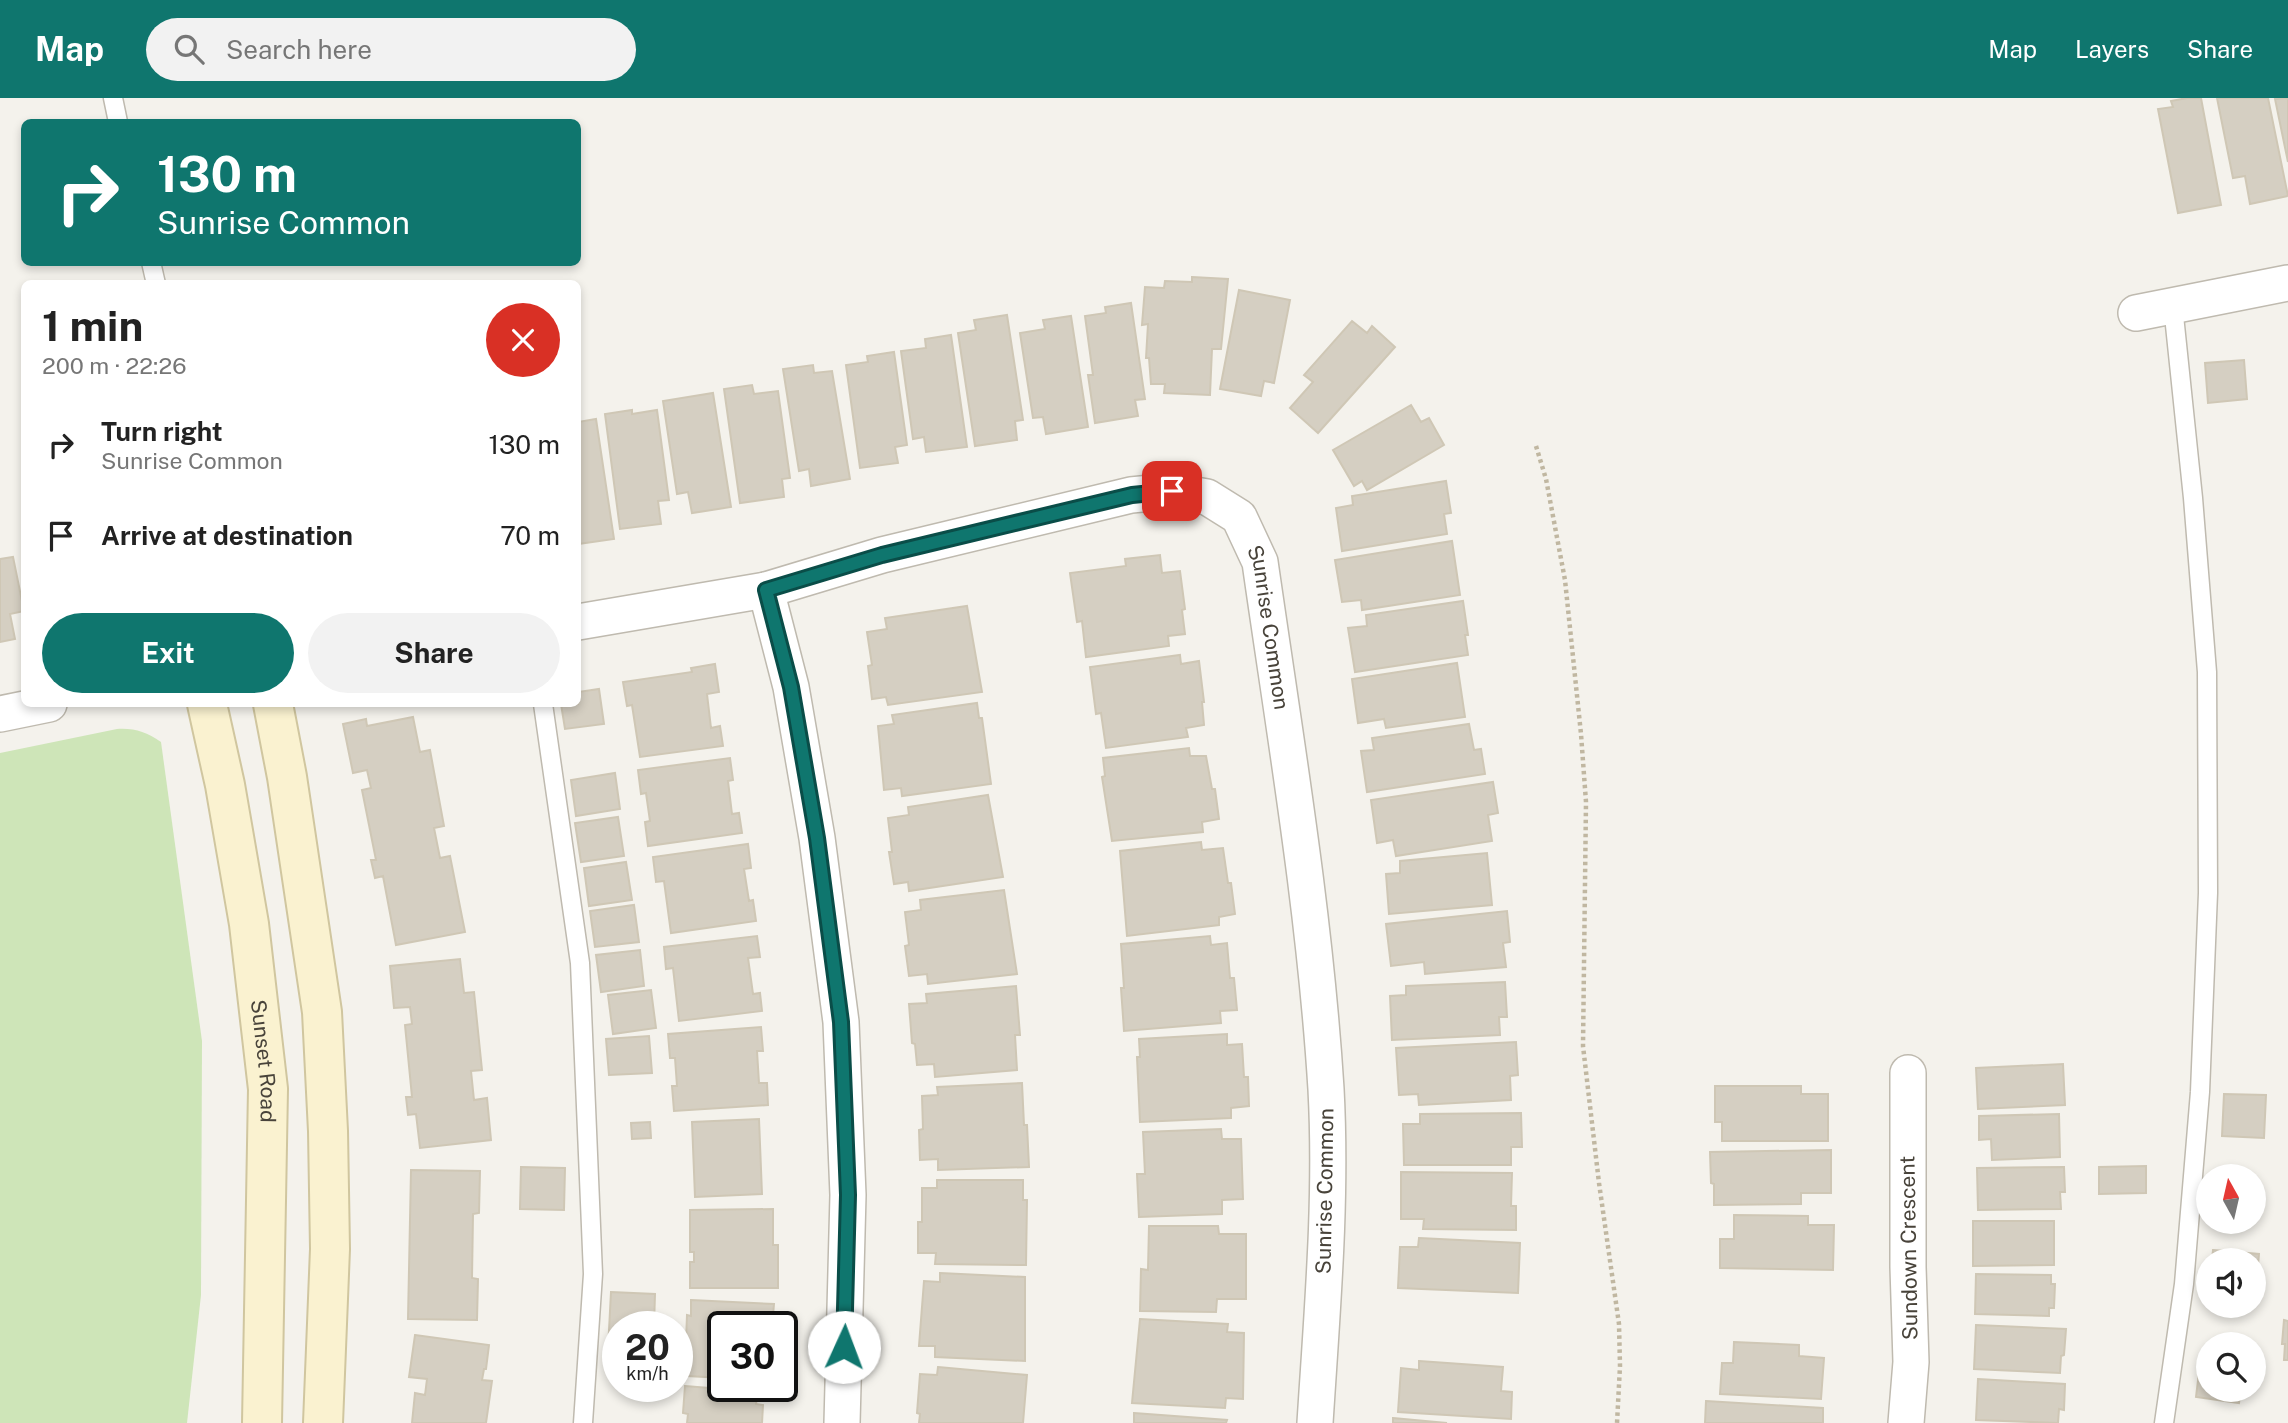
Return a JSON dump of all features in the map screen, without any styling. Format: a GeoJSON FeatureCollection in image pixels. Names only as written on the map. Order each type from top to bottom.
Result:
{"type":"FeatureCollection","features":[{"type":"Feature","properties":{"kind":"street"},"geometry":{"type":"LineString","coordinates":[[2136,313],[2288,283]]}},
{"type":"Feature","properties":{"kind":"street","name":"Sunrise Common"},"geometry":{"type":"LineString","coordinates":[[581,621],[766,590],[882,555],[1132,495],[1172,491],[1207,497],[1239,517],[1260,562],[1314,942],[1326,1092],[1327,1229],[1315,1423]]}},
{"type":"Feature","properties":{"kind":"street"},"geometry":{"type":"LineString","coordinates":[[766,590],[791,687],[817,838],[841,1022],[848,1195],[842,1423]]}},
{"type":"Feature","properties":{"kind":"street"},"geometry":{"type":"LineString","coordinates":[[0,714],[34,707]]}},
{"type":"Feature","properties":{"kind":"street","name":"Sunset Road"},"geometry":{"type":"LineString","coordinates":[[208,707],[225,785],[249,924],[268,1089],[262,1423]]}},
{"type":"Feature","properties":{"kind":"street"},"geometry":{"type":"LineString","coordinates":[[274,707],[287,777],[322,1012],[330,1249],[323,1423]]}},
{"type":"Feature","properties":{"kind":"street","name":"Sundown Crescent"},"geometry":{"type":"LineString","coordinates":[[1906,1423],[1911,1362],[1908,1073]]}},
{"type":"Feature","properties":{"kind":"lane"},"geometry":{"type":"LineString","coordinates":[[113,98],[117,119]]}},
{"type":"Feature","properties":{"kind":"lane"},"geometry":{"type":"LineString","coordinates":[[2164,1423],[2185,1284],[2200,1092],[2208,893],[2207,672],[2174,306]]}},
{"type":"Feature","properties":{"kind":"lane"},"geometry":{"type":"LineString","coordinates":[[543,707],[580,963],[593,1274],[583,1423]]}},
{"type":"Feature","properties":{"kind":"path"},"geometry":{"type":"LineString","coordinates":[[1536,446],[1546,479],[1565,580],[1581,734],[1586,802],[1583,1046],[1598,1183],[1619,1324],[1618,1423]]}},
{"type":"Feature","properties":{"kind":"green space"},"geometry":{"type":"Polygon","coordinates":[[[117,729],[140,731],[161,742],[202,1041],[201,1295],[187,1423],[0,1423],[0,753],[117,729]]]}},
{"type":"Feature","properties":{"kind":"building"},"geometry":{"type":"Polygon","coordinates":[[[2201,98],[2221,205],[2178,213],[2158,109],[2173,107],[2171,101],[2201,98]]]}},
{"type":"Feature","properties":{"kind":"building"},"geometry":{"type":"Polygon","coordinates":[[[2217,98],[2268,98],[2288,196],[2250,204],[2245,176],[2233,178],[2217,98]]]}},
{"type":"Feature","properties":{"kind":"building"},"geometry":{"type":"Polygon","coordinates":[[[2288,98],[2288,162],[2275,99],[2288,98]]]}},
{"type":"Feature","properties":{"kind":"building"},"geometry":{"type":"Polygon","coordinates":[[[1192,277],[1228,279],[1221,349],[1212,349],[1210,395],[1164,393],[1165,384],[1151,384],[1149,358],[1146,358],[1148,324],[1142,325],[1145,287],[1164,288],[1165,281],[1192,282],[1192,277]]]}},
{"type":"Feature","properties":{"kind":"building"},"geometry":{"type":"Polygon","coordinates":[[[1239,290],[1290,300],[1274,383],[1264,381],[1261,396],[1220,389],[1239,290]]]}},
{"type":"Feature","properties":{"kind":"building"},"geometry":{"type":"Polygon","coordinates":[[[1131,303],[1145,399],[1135,400],[1138,416],[1095,423],[1088,375],[1093,375],[1085,316],[1106,313],[1105,307],[1131,303]]]}},
{"type":"Feature","properties":{"kind":"building"},"geometry":{"type":"Polygon","coordinates":[[[1007,315],[1023,420],[1015,421],[1017,440],[975,446],[958,333],[976,330],[974,320],[1007,315]]]}},
{"type":"Feature","properties":{"kind":"building"},"geometry":{"type":"Polygon","coordinates":[[[1071,316],[1088,427],[1046,434],[1043,417],[1033,418],[1020,333],[1045,329],[1043,320],[1071,316]]]}},
{"type":"Feature","properties":{"kind":"building"},"geometry":{"type":"Polygon","coordinates":[[[1352,321],[1367,333],[1372,326],[1395,347],[1318,433],[1290,408],[1313,382],[1304,375],[1352,321]]]}},
{"type":"Feature","properties":{"kind":"building"},"geometry":{"type":"Polygon","coordinates":[[[951,335],[967,447],[926,452],[924,437],[913,439],[901,351],[926,348],[925,339],[951,335]]]}},
{"type":"Feature","properties":{"kind":"building"},"geometry":{"type":"Polygon","coordinates":[[[894,352],[907,445],[895,447],[898,463],[860,468],[846,365],[868,362],[867,356],[894,352]]]}},
{"type":"Feature","properties":{"kind":"building"},"geometry":{"type":"Polygon","coordinates":[[[2244,360],[2247,399],[2208,403],[2205,363],[2244,360]]]}},
{"type":"Feature","properties":{"kind":"building"},"geometry":{"type":"Polygon","coordinates":[[[813,365],[814,373],[832,371],[850,479],[811,486],[809,469],[799,471],[783,369],[813,365]]]}},
{"type":"Feature","properties":{"kind":"building"},"geometry":{"type":"Polygon","coordinates":[[[752,385],[754,394],[778,391],[790,478],[782,479],[784,497],[740,503],[724,389],[752,385]]]}},
{"type":"Feature","properties":{"kind":"building"},"geometry":{"type":"Polygon","coordinates":[[[713,393],[731,507],[692,513],[688,492],[677,494],[663,401],[713,393]]]}},
{"type":"Feature","properties":{"kind":"building"},"geometry":{"type":"Polygon","coordinates":[[[1411,405],[1421,422],[1429,418],[1444,445],[1367,490],[1362,481],[1354,486],[1333,450],[1411,405]]]}},
{"type":"Feature","properties":{"kind":"building"},"geometry":{"type":"Polygon","coordinates":[[[632,410],[632,414],[657,410],[669,500],[658,501],[661,524],[620,529],[605,414],[632,410]]]}},
{"type":"Feature","properties":{"kind":"building"},"geometry":{"type":"Polygon","coordinates":[[[596,419],[614,539],[581,544],[581,422],[596,419]]]}},
{"type":"Feature","properties":{"kind":"building"},"geometry":{"type":"Polygon","coordinates":[[[1446,481],[1451,513],[1444,514],[1447,534],[1342,551],[1336,508],[1353,505],[1352,496],[1446,481]]]}},
{"type":"Feature","properties":{"kind":"building"},"geometry":{"type":"Polygon","coordinates":[[[1452,541],[1460,595],[1362,610],[1361,600],[1342,602],[1335,560],[1452,541]]]}},
{"type":"Feature","properties":{"kind":"building"},"geometry":{"type":"Polygon","coordinates":[[[1160,555],[1162,573],[1180,571],[1185,634],[1168,636],[1169,646],[1086,657],[1082,621],[1077,622],[1070,573],[1126,566],[1125,559],[1160,555]]]}},
{"type":"Feature","properties":{"kind":"building"},"geometry":{"type":"Polygon","coordinates":[[[13,557],[21,596],[21,612],[10,614],[15,639],[0,642],[0,559],[13,557]]]}},
{"type":"Feature","properties":{"kind":"building"},"geometry":{"type":"Polygon","coordinates":[[[1463,601],[1468,655],[1355,672],[1348,628],[1367,626],[1366,615],[1463,601]]]}},
{"type":"Feature","properties":{"kind":"building"},"geometry":{"type":"Polygon","coordinates":[[[967,606],[982,692],[888,705],[886,697],[872,699],[868,666],[872,665],[867,632],[887,629],[885,618],[967,606]]]}},
{"type":"Feature","properties":{"kind":"building"},"geometry":{"type":"Polygon","coordinates":[[[1180,655],[1181,664],[1199,661],[1204,725],[1186,728],[1188,737],[1106,748],[1101,713],[1096,714],[1090,667],[1180,655]]]}},
{"type":"Feature","properties":{"kind":"building"},"geometry":{"type":"Polygon","coordinates":[[[1457,663],[1465,717],[1386,728],[1384,719],[1358,723],[1352,679],[1457,663]]]}},
{"type":"Feature","properties":{"kind":"building"},"geometry":{"type":"Polygon","coordinates":[[[715,664],[719,692],[707,694],[711,728],[720,726],[723,746],[640,757],[632,705],[627,706],[623,682],[692,672],[691,668],[715,664]]]}},
{"type":"Feature","properties":{"kind":"building"},"geometry":{"type":"Polygon","coordinates":[[[599,689],[604,724],[565,729],[561,707],[581,707],[581,692],[599,689]]]}},
{"type":"Feature","properties":{"kind":"building"},"geometry":{"type":"Polygon","coordinates":[[[977,703],[979,718],[982,718],[991,784],[902,796],[901,788],[884,790],[878,726],[894,724],[892,715],[977,703]]]}},
{"type":"Feature","properties":{"kind":"building"},"geometry":{"type":"Polygon","coordinates":[[[413,717],[420,752],[430,750],[444,826],[434,828],[440,858],[450,856],[465,932],[396,945],[383,876],[375,878],[371,860],[376,860],[362,790],[371,788],[367,770],[353,773],[343,724],[366,719],[367,726],[413,717]]]}},
{"type":"Feature","properties":{"kind":"building"},"geometry":{"type":"Polygon","coordinates":[[[1469,724],[1474,750],[1481,749],[1485,774],[1367,792],[1361,751],[1374,750],[1372,738],[1469,724]]]}},
{"type":"Feature","properties":{"kind":"building"},"geometry":{"type":"Polygon","coordinates":[[[1189,748],[1190,756],[1206,756],[1212,789],[1215,789],[1219,819],[1202,822],[1203,832],[1112,841],[1102,777],[1105,776],[1103,758],[1189,748]]]}},
{"type":"Feature","properties":{"kind":"building"},"geometry":{"type":"Polygon","coordinates":[[[730,758],[733,780],[728,781],[732,814],[739,813],[742,833],[648,846],[645,822],[650,821],[646,793],[641,794],[638,770],[730,758]]]}},
{"type":"Feature","properties":{"kind":"building"},"geometry":{"type":"Polygon","coordinates":[[[615,773],[620,809],[576,816],[571,780],[615,773]]]}},
{"type":"Feature","properties":{"kind":"building"},"geometry":{"type":"Polygon","coordinates":[[[1493,782],[1498,813],[1488,815],[1492,841],[1396,856],[1393,840],[1377,843],[1371,800],[1493,782]]]}},
{"type":"Feature","properties":{"kind":"building"},"geometry":{"type":"Polygon","coordinates":[[[988,795],[1003,877],[909,891],[908,882],[894,884],[888,818],[909,815],[908,807],[988,795]]]}},
{"type":"Feature","properties":{"kind":"building"},"geometry":{"type":"Polygon","coordinates":[[[618,817],[624,856],[581,862],[575,823],[618,817]]]}},
{"type":"Feature","properties":{"kind":"building"},"geometry":{"type":"Polygon","coordinates":[[[1201,842],[1202,850],[1223,848],[1235,914],[1219,917],[1219,925],[1127,936],[1120,851],[1201,842]]]}},
{"type":"Feature","properties":{"kind":"building"},"geometry":{"type":"Polygon","coordinates":[[[748,844],[751,868],[744,869],[749,901],[753,900],[756,921],[671,933],[664,881],[656,882],[653,857],[748,844]]]}},
{"type":"Feature","properties":{"kind":"building"},"geometry":{"type":"Polygon","coordinates":[[[1487,853],[1492,905],[1389,914],[1386,874],[1400,873],[1400,861],[1487,853]]]}},
{"type":"Feature","properties":{"kind":"building"},"geometry":{"type":"Polygon","coordinates":[[[626,862],[632,900],[589,906],[584,868],[626,862]]]}},
{"type":"Feature","properties":{"kind":"building"},"geometry":{"type":"Polygon","coordinates":[[[1004,890],[1017,974],[928,984],[927,974],[909,976],[905,946],[909,945],[905,912],[921,910],[920,900],[1004,890]]]}},
{"type":"Feature","properties":{"kind":"building"},"geometry":{"type":"Polygon","coordinates":[[[634,905],[639,942],[595,947],[590,911],[634,905]]]}},
{"type":"Feature","properties":{"kind":"building"},"geometry":{"type":"Polygon","coordinates":[[[1507,911],[1510,942],[1503,943],[1506,967],[1425,974],[1424,962],[1391,966],[1386,924],[1507,911]]]}},
{"type":"Feature","properties":{"kind":"building"},"geometry":{"type":"Polygon","coordinates":[[[757,936],[760,957],[748,958],[753,994],[760,993],[762,1011],[679,1021],[673,968],[666,969],[664,947],[757,936]]]}},
{"type":"Feature","properties":{"kind":"building"},"geometry":{"type":"Polygon","coordinates":[[[1210,936],[1211,945],[1227,943],[1230,978],[1234,978],[1237,1010],[1220,1011],[1221,1023],[1124,1031],[1121,944],[1210,936]]]}},
{"type":"Feature","properties":{"kind":"building"},"geometry":{"type":"Polygon","coordinates":[[[640,950],[644,986],[601,992],[596,955],[640,950]]]}},
{"type":"Feature","properties":{"kind":"building"},"geometry":{"type":"Polygon","coordinates":[[[460,959],[464,993],[474,992],[482,1070],[471,1071],[474,1100],[487,1098],[491,1140],[420,1148],[416,1114],[408,1115],[406,1097],[412,1097],[405,1025],[412,1024],[410,1007],[394,1008],[390,966],[460,959]]]}},
{"type":"Feature","properties":{"kind":"building"},"geometry":{"type":"Polygon","coordinates":[[[1505,982],[1507,1017],[1499,1017],[1500,1035],[1392,1040],[1390,996],[1406,995],[1406,986],[1505,982]]]}},
{"type":"Feature","properties":{"kind":"building"},"geometry":{"type":"Polygon","coordinates":[[[1016,986],[1020,1035],[1015,1035],[1017,1070],[935,1077],[934,1064],[917,1065],[909,1004],[927,1003],[926,994],[1016,986]]]}},
{"type":"Feature","properties":{"kind":"building"},"geometry":{"type":"Polygon","coordinates":[[[651,990],[656,1028],[613,1034],[608,995],[651,990]]]}},
{"type":"Feature","properties":{"kind":"building"},"geometry":{"type":"Polygon","coordinates":[[[761,1027],[763,1051],[757,1051],[759,1083],[767,1083],[768,1105],[674,1111],[672,1086],[677,1086],[675,1058],[670,1058],[668,1034],[761,1027]]]}},
{"type":"Feature","properties":{"kind":"building"},"geometry":{"type":"Polygon","coordinates":[[[1227,1034],[1227,1045],[1242,1044],[1244,1077],[1248,1077],[1249,1106],[1231,1108],[1231,1118],[1140,1122],[1137,1057],[1140,1057],[1139,1039],[1227,1034]]]}},
{"type":"Feature","properties":{"kind":"building"},"geometry":{"type":"Polygon","coordinates":[[[649,1036],[652,1073],[609,1075],[606,1039],[649,1036]]]}},
{"type":"Feature","properties":{"kind":"building"},"geometry":{"type":"Polygon","coordinates":[[[1516,1042],[1518,1075],[1510,1076],[1511,1100],[1419,1105],[1418,1094],[1399,1095],[1396,1048],[1516,1042]]]}},
{"type":"Feature","properties":{"kind":"building"},"geometry":{"type":"Polygon","coordinates":[[[2063,1064],[2065,1105],[1978,1109],[1976,1068],[2063,1064]]]}},
{"type":"Feature","properties":{"kind":"building"},"geometry":{"type":"Polygon","coordinates":[[[1022,1083],[1029,1167],[938,1170],[938,1159],[920,1160],[922,1096],[938,1095],[937,1087],[1022,1083]]]}},
{"type":"Feature","properties":{"kind":"building"},"geometry":{"type":"Polygon","coordinates":[[[1715,1086],[1801,1086],[1801,1094],[1828,1094],[1828,1141],[1722,1141],[1722,1122],[1715,1122],[1715,1086]]]}},
{"type":"Feature","properties":{"kind":"building"},"geometry":{"type":"Polygon","coordinates":[[[2224,1094],[2266,1095],[2264,1138],[2222,1136],[2224,1094]]]}},
{"type":"Feature","properties":{"kind":"building"},"geometry":{"type":"Polygon","coordinates":[[[1521,1113],[1522,1147],[1511,1147],[1511,1165],[1404,1165],[1403,1124],[1420,1124],[1420,1114],[1521,1113]]]}},
{"type":"Feature","properties":{"kind":"building"},"geometry":{"type":"Polygon","coordinates":[[[2059,1114],[2060,1157],[1992,1160],[1991,1139],[1979,1140],[1979,1116],[2059,1114]]]}},
{"type":"Feature","properties":{"kind":"building"},"geometry":{"type":"Polygon","coordinates":[[[759,1119],[762,1194],[695,1197],[692,1122],[759,1119]]]}},
{"type":"Feature","properties":{"kind":"building"},"geometry":{"type":"Polygon","coordinates":[[[650,1122],[651,1138],[632,1139],[631,1123],[650,1122]]]}},
{"type":"Feature","properties":{"kind":"building"},"geometry":{"type":"Polygon","coordinates":[[[1221,1129],[1222,1139],[1241,1139],[1243,1199],[1222,1200],[1222,1214],[1139,1217],[1137,1174],[1145,1174],[1143,1132],[1221,1129]]]}},
{"type":"Feature","properties":{"kind":"building"},"geometry":{"type":"Polygon","coordinates":[[[1831,1150],[1831,1193],[1801,1193],[1801,1204],[1714,1205],[1710,1152],[1831,1150]]]}},
{"type":"Feature","properties":{"kind":"building"},"geometry":{"type":"Polygon","coordinates":[[[2146,1166],[2146,1193],[2099,1194],[2099,1167],[2146,1166]]]}},
{"type":"Feature","properties":{"kind":"building"},"geometry":{"type":"Polygon","coordinates":[[[521,1167],[565,1168],[564,1210],[520,1209],[521,1167]]]}},
{"type":"Feature","properties":{"kind":"building"},"geometry":{"type":"Polygon","coordinates":[[[2064,1167],[2065,1192],[2060,1192],[2061,1209],[1978,1210],[1977,1168],[2064,1167]]]}},
{"type":"Feature","properties":{"kind":"building"},"geometry":{"type":"Polygon","coordinates":[[[411,1170],[480,1171],[479,1213],[473,1214],[472,1278],[478,1279],[477,1320],[408,1319],[411,1170]]]}},
{"type":"Feature","properties":{"kind":"building"},"geometry":{"type":"Polygon","coordinates":[[[1401,1172],[1512,1173],[1511,1206],[1516,1206],[1516,1230],[1423,1229],[1424,1219],[1401,1219],[1401,1172]]]}},
{"type":"Feature","properties":{"kind":"building"},"geometry":{"type":"Polygon","coordinates":[[[937,1180],[1023,1180],[1023,1200],[1027,1200],[1026,1265],[935,1264],[936,1253],[918,1253],[922,1188],[937,1188],[937,1180]]]}},
{"type":"Feature","properties":{"kind":"building"},"geometry":{"type":"Polygon","coordinates":[[[773,1209],[773,1245],[778,1245],[778,1288],[690,1288],[690,1262],[694,1262],[694,1252],[690,1252],[690,1210],[773,1209]]]}},
{"type":"Feature","properties":{"kind":"building"},"geometry":{"type":"Polygon","coordinates":[[[1734,1215],[1808,1216],[1808,1225],[1834,1225],[1833,1270],[1720,1268],[1720,1239],[1734,1239],[1734,1215]]]}},
{"type":"Feature","properties":{"kind":"building"},"geometry":{"type":"Polygon","coordinates":[[[1973,1221],[2054,1221],[2054,1265],[1973,1266],[1973,1221]]]}},
{"type":"Feature","properties":{"kind":"building"},"geometry":{"type":"Polygon","coordinates":[[[1149,1226],[1218,1226],[1219,1234],[1246,1234],[1246,1299],[1217,1299],[1216,1312],[1140,1311],[1141,1269],[1148,1270],[1149,1226]]]}},
{"type":"Feature","properties":{"kind":"building"},"geometry":{"type":"Polygon","coordinates":[[[1419,1238],[1520,1243],[1518,1293],[1398,1288],[1400,1247],[1418,1247],[1419,1238]]]}},
{"type":"Feature","properties":{"kind":"building"},"geometry":{"type":"Polygon","coordinates":[[[940,1273],[1025,1277],[1025,1361],[935,1357],[935,1346],[919,1346],[924,1281],[940,1282],[940,1273]]]}},
{"type":"Feature","properties":{"kind":"building"},"geometry":{"type":"Polygon","coordinates":[[[1976,1274],[2051,1275],[2051,1284],[2055,1284],[2054,1308],[2049,1308],[2049,1316],[1975,1314],[1976,1274]]]}},
{"type":"Feature","properties":{"kind":"building"},"geometry":{"type":"Polygon","coordinates":[[[611,1292],[655,1294],[654,1311],[610,1311],[611,1292]]]}},
{"type":"Feature","properties":{"kind":"building"},"geometry":{"type":"Polygon","coordinates":[[[691,1300],[774,1304],[773,1311],[707,1311],[707,1377],[693,1376],[691,1300]]]}},
{"type":"Feature","properties":{"kind":"building"},"geometry":{"type":"Polygon","coordinates":[[[1140,1319],[1228,1324],[1227,1332],[1244,1333],[1243,1399],[1226,1398],[1225,1408],[1132,1403],[1140,1319]]]}},
{"type":"Feature","properties":{"kind":"building"},"geometry":{"type":"Polygon","coordinates":[[[2284,1320],[2288,1321],[2288,1360],[2284,1360],[2285,1344],[2282,1344],[2284,1320]]]}},
{"type":"Feature","properties":{"kind":"building"},"geometry":{"type":"Polygon","coordinates":[[[1976,1325],[2066,1329],[2060,1373],[1974,1369],[1976,1325]]]}},
{"type":"Feature","properties":{"kind":"building"},"geometry":{"type":"Polygon","coordinates":[[[415,1335],[489,1345],[482,1380],[492,1381],[486,1423],[412,1423],[415,1393],[425,1395],[427,1379],[409,1377],[415,1335]]]}},
{"type":"Feature","properties":{"kind":"building"},"geometry":{"type":"Polygon","coordinates":[[[1734,1342],[1799,1345],[1799,1356],[1824,1358],[1821,1399],[1720,1394],[1722,1363],[1733,1363],[1734,1342]]]}},
{"type":"Feature","properties":{"kind":"building"},"geometry":{"type":"Polygon","coordinates":[[[1419,1361],[1503,1367],[1501,1391],[1512,1392],[1511,1419],[1398,1412],[1401,1368],[1419,1370],[1419,1361]]]}},
{"type":"Feature","properties":{"kind":"building"},"geometry":{"type":"Polygon","coordinates":[[[938,1367],[1027,1375],[1023,1423],[919,1423],[920,1414],[917,1413],[920,1374],[937,1375],[938,1367]]]}},
{"type":"Feature","properties":{"kind":"building"},"geometry":{"type":"Polygon","coordinates":[[[1978,1379],[2065,1384],[2064,1410],[2059,1409],[2058,1423],[1976,1420],[1978,1379]]]}},
{"type":"Feature","properties":{"kind":"building"},"geometry":{"type":"Polygon","coordinates":[[[693,1387],[707,1388],[707,1402],[756,1402],[763,1405],[762,1423],[687,1423],[688,1414],[683,1413],[684,1402],[693,1402],[693,1387]]]}},
{"type":"Feature","properties":{"kind":"building"},"geometry":{"type":"Polygon","coordinates":[[[1706,1401],[1823,1408],[1823,1423],[1705,1423],[1706,1401]]]}},
{"type":"Feature","properties":{"kind":"building"},"geometry":{"type":"Polygon","coordinates":[[[1134,1413],[1227,1420],[1226,1423],[1134,1423],[1134,1413]]]}},
{"type":"Feature","properties":{"kind":"building"},"geometry":{"type":"Polygon","coordinates":[[[1393,1418],[1447,1423],[1393,1423],[1393,1418]]]}},
{"type":"Feature","properties":{"kind":"route"},"geometry":{"type":"LineString","coordinates":[[844,1347],[848,1195],[841,1022],[817,838],[791,687],[766,590],[882,555],[1132,495],[1172,491]]}}]}
